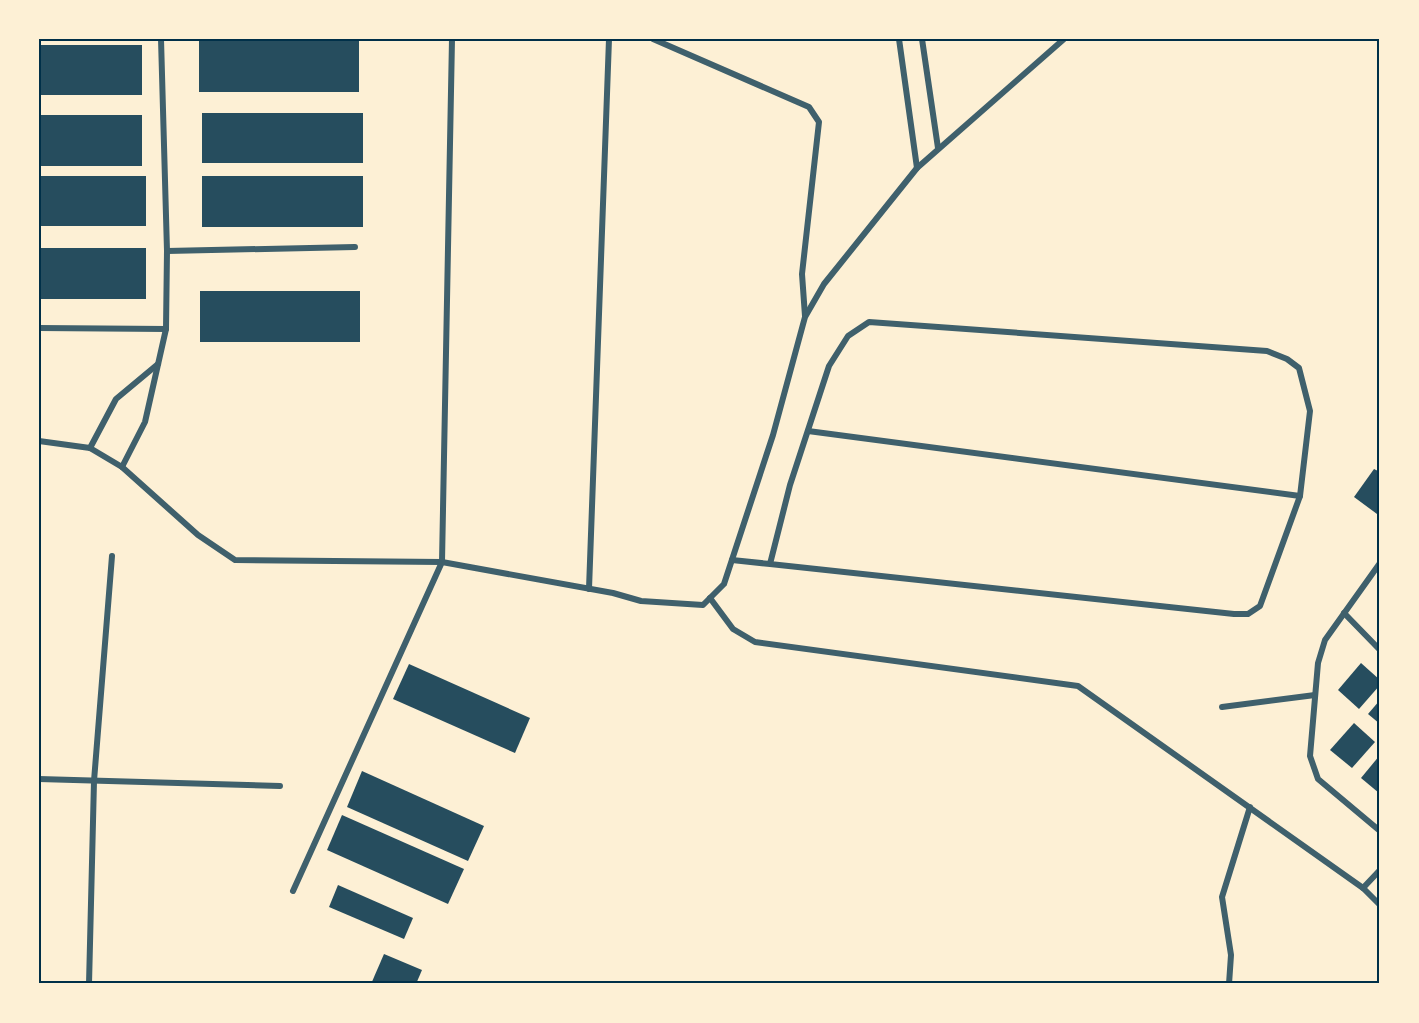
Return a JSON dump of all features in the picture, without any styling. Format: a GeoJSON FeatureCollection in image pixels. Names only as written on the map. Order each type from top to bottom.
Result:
{"type":"FeatureCollection","features":[{"type":"Feature","properties":{"kind":"street"},"geometry":{"type":"LineString","coordinates":[[122,467],[145,422],[166,329],[167,251],[161,39]]}},
{"type":"Feature","properties":{"kind":"street"},"geometry":{"type":"LineString","coordinates":[[293,891],[442,562],[452,39]]}},
{"type":"Feature","properties":{"kind":"street"},"geometry":{"type":"LineString","coordinates":[[589,589],[609,39]]}},
{"type":"Feature","properties":{"kind":"street"},"geometry":{"type":"LineString","coordinates":[[653,39],[809,107],[819,122],[802,274],[805,317]]}},
{"type":"Feature","properties":{"kind":"street"},"geometry":{"type":"LineString","coordinates":[[899,39],[917,168]]}},
{"type":"Feature","properties":{"kind":"street"},"geometry":{"type":"LineString","coordinates":[[922,39],[938,148]]}},
{"type":"Feature","properties":{"kind":"street"},"geometry":{"type":"LineString","coordinates":[[39,441],[90,448],[122,467],[198,535],[235,560],[442,562],[641,601],[703,605],[724,584],[773,435],[805,317],[824,284],[917,168],[1064,39]]}},
{"type":"Feature","properties":{"kind":"street"},"geometry":{"type":"LineString","coordinates":[[167,251],[355,247]]}},
{"type":"Feature","properties":{"kind":"street"},"geometry":{"type":"LineString","coordinates":[[732,560],[1222,613],[1248,614],[1260,606],[1300,496],[1310,411],[1299,368],[1287,359],[1267,351],[869,322],[848,336],[829,366],[790,485],[770,564]]}},
{"type":"Feature","properties":{"kind":"street"},"geometry":{"type":"LineString","coordinates":[[39,328],[166,329]]}},
{"type":"Feature","properties":{"kind":"street"},"geometry":{"type":"LineString","coordinates":[[90,448],[116,399],[158,364]]}},
{"type":"Feature","properties":{"kind":"street"},"geometry":{"type":"LineString","coordinates":[[808,431],[1300,496]]}},
{"type":"Feature","properties":{"kind":"street"},"geometry":{"type":"LineString","coordinates":[[89,984],[94,781],[112,556]]}},
{"type":"Feature","properties":{"kind":"street"},"geometry":{"type":"LineString","coordinates":[[1380,563],[1324,640],[1318,663],[1310,756],[1318,779],[1380,831]]}},
{"type":"Feature","properties":{"kind":"street"},"geometry":{"type":"LineString","coordinates":[[710,598],[734,629],[755,642],[1078,686],[1363,888],[1380,905]]}},
{"type":"Feature","properties":{"kind":"street"},"geometry":{"type":"LineString","coordinates":[[1344,613],[1380,650]]}},
{"type":"Feature","properties":{"kind":"street"},"geometry":{"type":"LineString","coordinates":[[1222,707],[1315,695]]}},
{"type":"Feature","properties":{"kind":"street"},"geometry":{"type":"LineString","coordinates":[[39,780],[280,786]]}},
{"type":"Feature","properties":{"kind":"street"},"geometry":{"type":"LineString","coordinates":[[1228,984],[1231,955],[1222,897],[1250,807]]}},
{"type":"Feature","properties":{"kind":"street"},"geometry":{"type":"LineString","coordinates":[[1363,888],[1380,870]]}},
{"type":"Feature","properties":{"kind":"building"},"geometry":{"type":"Polygon","coordinates":[[[199,41],[359,41],[359,92],[199,92],[199,41]]]}},
{"type":"Feature","properties":{"kind":"building"},"geometry":{"type":"Polygon","coordinates":[[[39,45],[142,45],[142,95],[39,95],[39,45]]]}},
{"type":"Feature","properties":{"kind":"building"},"geometry":{"type":"Polygon","coordinates":[[[202,113],[363,113],[363,163],[202,163],[202,113]]]}},
{"type":"Feature","properties":{"kind":"building"},"geometry":{"type":"Polygon","coordinates":[[[39,115],[142,115],[142,166],[39,166],[39,115]]]}},
{"type":"Feature","properties":{"kind":"building"},"geometry":{"type":"Polygon","coordinates":[[[39,176],[146,176],[146,226],[39,226],[39,176]]]}},
{"type":"Feature","properties":{"kind":"building"},"geometry":{"type":"Polygon","coordinates":[[[202,176],[363,176],[363,227],[202,227],[202,176]]]}},
{"type":"Feature","properties":{"kind":"building"},"geometry":{"type":"Polygon","coordinates":[[[39,248],[146,248],[146,299],[39,299],[39,248]]]}},
{"type":"Feature","properties":{"kind":"building"},"geometry":{"type":"Polygon","coordinates":[[[200,291],[360,291],[360,342],[200,342],[200,291]]]}},
{"type":"Feature","properties":{"kind":"building"},"geometry":{"type":"Polygon","coordinates":[[[1374,469],[1380,472],[1380,510],[1377,514],[1354,497],[1374,469]]]}},
{"type":"Feature","properties":{"kind":"building"},"geometry":{"type":"Polygon","coordinates":[[[1361,663],[1380,680],[1380,685],[1359,709],[1338,690],[1361,663]]]}},
{"type":"Feature","properties":{"kind":"building"},"geometry":{"type":"Polygon","coordinates":[[[409,664],[530,718],[515,753],[393,699],[409,664]]]}},
{"type":"Feature","properties":{"kind":"building"},"geometry":{"type":"Polygon","coordinates":[[[1380,700],[1380,724],[1368,714],[1380,700]]]}},
{"type":"Feature","properties":{"kind":"building"},"geometry":{"type":"Polygon","coordinates":[[[1354,723],[1375,742],[1352,768],[1330,750],[1354,723]]]}},
{"type":"Feature","properties":{"kind":"building"},"geometry":{"type":"Polygon","coordinates":[[[1380,755],[1380,792],[1379,793],[1361,778],[1380,755]]]}},
{"type":"Feature","properties":{"kind":"building"},"geometry":{"type":"Polygon","coordinates":[[[362,771],[484,826],[468,861],[347,807],[362,771]]]}},
{"type":"Feature","properties":{"kind":"building"},"geometry":{"type":"Polygon","coordinates":[[[342,815],[464,869],[448,904],[327,850],[342,815]]]}},
{"type":"Feature","properties":{"kind":"building"},"geometry":{"type":"Polygon","coordinates":[[[338,885],[413,918],[404,939],[329,907],[338,885]]]}},
{"type":"Feature","properties":{"kind":"building"},"geometry":{"type":"Polygon","coordinates":[[[384,954],[422,970],[416,984],[371,984],[384,954]]]}}]}
